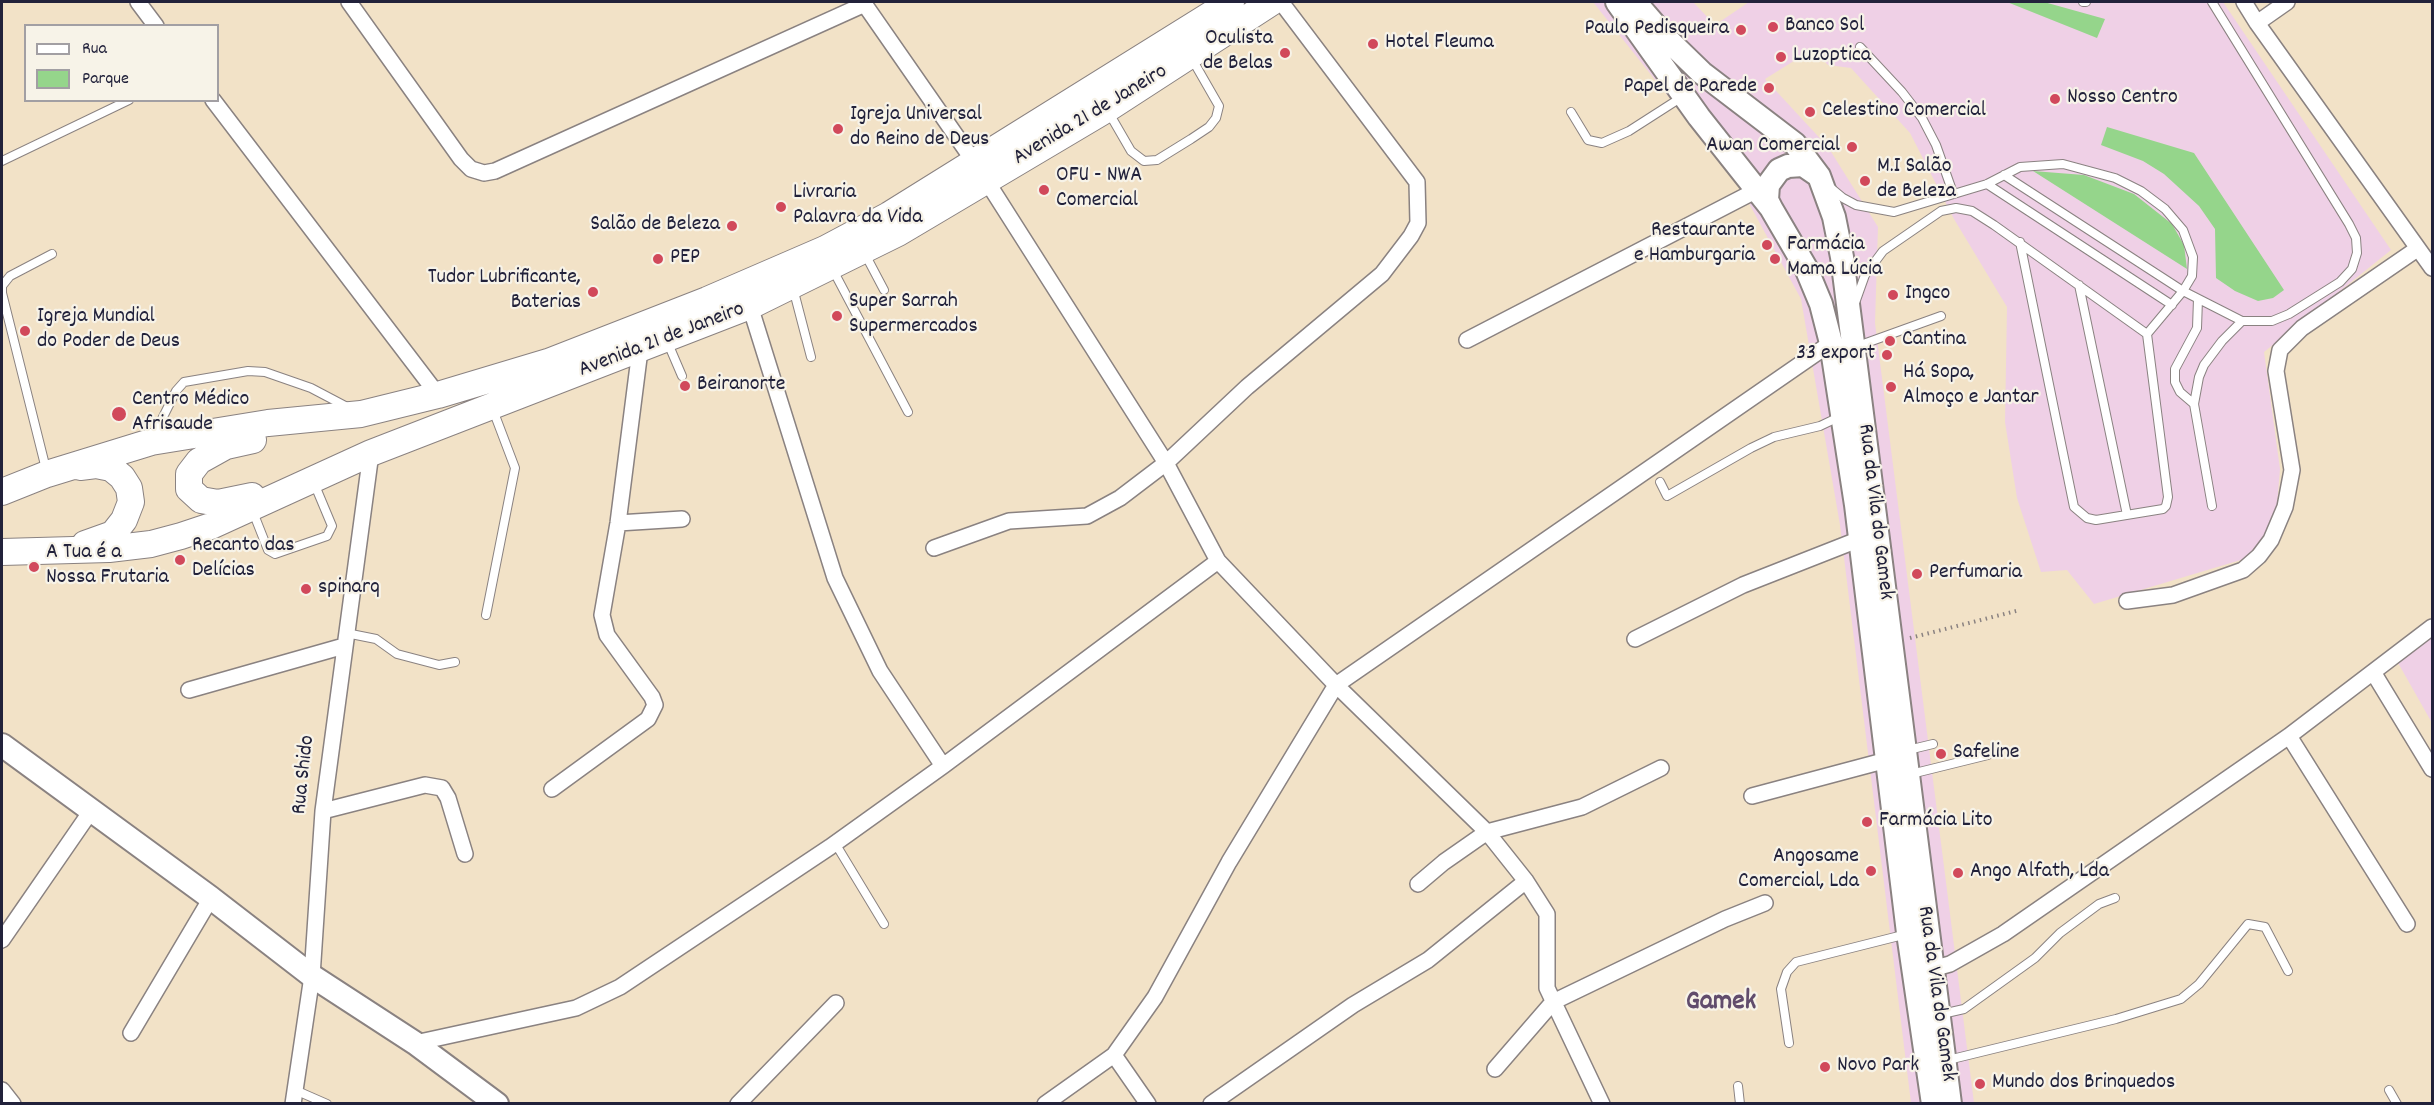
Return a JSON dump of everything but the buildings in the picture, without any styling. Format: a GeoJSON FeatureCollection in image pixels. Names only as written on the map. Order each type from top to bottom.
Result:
{"type":"FeatureCollection","features":[{"type":"Feature","properties":{"kind":"main road","name":"Avenida 21 de Janeiro"},"geometry":{"type":"LineString","coordinates":[[2,552],[151,544],[210,526],[371,453],[750,306],[864,251],[1231,2]]}},
{"type":"Feature","properties":{"kind":"main road","name":"Avenida 21 de Janeiro"},"geometry":{"type":"LineString","coordinates":[[2,492],[47,474],[151,442],[268,423],[361,414],[438,396],[549,362],[744,285],[825,249],[1107,109],[1272,2]]}},
{"type":"Feature","properties":{"kind":"main road","name":"Rua da Vila do Gamek"},"geometry":{"type":"LineString","coordinates":[[1633,2],[1684,96],[1771,208],[1806,268],[1821,304],[1831,343],[1895,756],[1907,775],[1950,1104]]}},
{"type":"Feature","properties":{"kind":"main road","name":"Rua da Vila do Gamek"},"geometry":{"type":"LineString","coordinates":[[1633,2],[1702,73],[1795,144],[1819,176],[1834,217],[1851,325],[1890,643],[1895,756],[1908,933],[1933,1104]]}},
{"type":"Feature","properties":{"kind":"main road"},"geometry":{"type":"LineString","coordinates":[[1771,208],[1767,200],[1768,185],[1779,170],[1793,165],[1803,165],[1819,176]]}},
{"type":"Feature","properties":{"kind":"main road"},"geometry":{"type":"LineString","coordinates":[[320,475],[218,503],[201,500],[189,489],[189,474],[199,461],[226,446],[361,414]]}},
{"type":"Feature","properties":{"kind":"main road"},"geometry":{"type":"LineString","coordinates":[[47,474],[96,465],[111,468],[122,477],[129,488],[131,502],[128,511],[113,534],[68,550]]}},
{"type":"Feature","properties":{"kind":"main road"},"geometry":{"type":"LineString","coordinates":[[2,745],[211,898],[312,976],[415,1043],[497,1104]]}},
{"type":"Feature","properties":{"kind":"street"},"geometry":{"type":"LineString","coordinates":[[138,2],[154,24]]}},
{"type":"Feature","properties":{"kind":"street"},"geometry":{"type":"LineString","coordinates":[[349,2],[461,159],[471,169],[484,173],[495,171],[864,3],[980,171],[1166,462],[1218,561],[1336,685],[1487,832],[1526,881],[1547,914],[1547,988],[1602,1104]]}},
{"type":"Feature","properties":{"kind":"street"},"geometry":{"type":"LineString","coordinates":[[934,548],[1010,521],[1087,516],[1120,498],[1166,462],[1247,387],[1382,274],[1412,236],[1418,223],[1417,183],[1281,2]]}},
{"type":"Feature","properties":{"kind":"street"},"geometry":{"type":"LineString","coordinates":[[2244,2],[2256,23],[2417,249],[2433,268]]}},
{"type":"Feature","properties":{"kind":"street"},"geometry":{"type":"LineString","coordinates":[[2256,23],[2287,2]]}},
{"type":"Feature","properties":{"kind":"street"},"geometry":{"type":"LineString","coordinates":[[215,102],[438,396]]}},
{"type":"Feature","properties":{"kind":"street"},"geometry":{"type":"LineString","coordinates":[[1467,339],[1757,190]]}},
{"type":"Feature","properties":{"kind":"street"},"geometry":{"type":"LineString","coordinates":[[2127,601],[2174,595],[2243,570],[2259,556],[2271,540],[2285,507],[2292,470],[2276,371],[2280,350],[2302,328],[2417,249]]}},
{"type":"Feature","properties":{"kind":"street"},"geometry":{"type":"LineString","coordinates":[[750,306],[835,578],[880,671],[944,766]]}},
{"type":"Feature","properties":{"kind":"street"},"geometry":{"type":"LineString","coordinates":[[1045,1104],[1114,1055],[1155,997],[1229,862],[1336,685],[1831,343]]}},
{"type":"Feature","properties":{"kind":"street"},"geometry":{"type":"LineString","coordinates":[[552,789],[648,719],[655,705],[652,697],[607,635],[602,615],[618,523],[640,350]]}},
{"type":"Feature","properties":{"kind":"street","name":"Rua Shido"},"geometry":{"type":"LineString","coordinates":[[294,1097],[312,976],[323,811],[371,453]]}},
{"type":"Feature","properties":{"kind":"street"},"geometry":{"type":"LineString","coordinates":[[618,523],[682,519]]}},
{"type":"Feature","properties":{"kind":"street"},"geometry":{"type":"LineString","coordinates":[[1635,639],[1743,585],[1860,539]]}},
{"type":"Feature","properties":{"kind":"street"},"geometry":{"type":"LineString","coordinates":[[415,1043],[576,1008],[620,987],[836,843],[944,766],[1218,561]]}},
{"type":"Feature","properties":{"kind":"street"},"geometry":{"type":"LineString","coordinates":[[1932,969],[1950,964],[2003,934],[2289,736],[2433,627]]}},
{"type":"Feature","properties":{"kind":"street"},"geometry":{"type":"LineString","coordinates":[[189,690],[345,639]]}},
{"type":"Feature","properties":{"kind":"street"},"geometry":{"type":"LineString","coordinates":[[2373,672],[2433,769]]}},
{"type":"Feature","properties":{"kind":"street"},"geometry":{"type":"LineString","coordinates":[[2289,736],[2407,924]]}},
{"type":"Feature","properties":{"kind":"street"},"geometry":{"type":"LineString","coordinates":[[1752,796],[1895,756]]}},
{"type":"Feature","properties":{"kind":"street"},"geometry":{"type":"LineString","coordinates":[[1418,884],[1444,862],[1487,832],[1582,807],[1661,768]]}},
{"type":"Feature","properties":{"kind":"street"},"geometry":{"type":"LineString","coordinates":[[323,811],[425,785],[442,788],[448,798],[465,854]]}},
{"type":"Feature","properties":{"kind":"street"},"geometry":{"type":"LineString","coordinates":[[2,940],[91,811]]}},
{"type":"Feature","properties":{"kind":"street"},"geometry":{"type":"LineString","coordinates":[[1211,1104],[1353,1005],[1428,960],[1526,881]]}},
{"type":"Feature","properties":{"kind":"street"},"geometry":{"type":"LineString","coordinates":[[131,1033],[211,898]]}},
{"type":"Feature","properties":{"kind":"street"},"geometry":{"type":"LineString","coordinates":[[1494,1069],[1554,1002],[1765,903]]}},
{"type":"Feature","properties":{"kind":"street"},"geometry":{"type":"LineString","coordinates":[[738,1104],[836,1003]]}},
{"type":"Feature","properties":{"kind":"street"},"geometry":{"type":"LineString","coordinates":[[1114,1055],[1149,1104]]}},
{"type":"Feature","properties":{"kind":"street"},"geometry":{"type":"LineString","coordinates":[[2,1090],[13,1104]]}},
{"type":"Feature","properties":{"kind":"lane"},"geometry":{"type":"LineString","coordinates":[[2004,175],[2183,291],[2242,321],[2272,321],[2289,314],[2340,282],[2352,269],[2357,253],[2356,238],[2212,2]]}},
{"type":"Feature","properties":{"kind":"lane"},"geometry":{"type":"LineString","coordinates":[[1860,47],[1902,92],[1922,118],[1936,146],[1953,193]]}},
{"type":"Feature","properties":{"kind":"lane"},"geometry":{"type":"LineString","coordinates":[[1107,109],[1131,151],[1144,161],[1157,160],[1191,139],[1209,127],[1216,118],[1219,106],[1190,55]]}},
{"type":"Feature","properties":{"kind":"lane"},"geometry":{"type":"LineString","coordinates":[[1571,112],[1588,140],[1602,143],[1629,131],[1684,96]]}},
{"type":"Feature","properties":{"kind":"lane"},"geometry":{"type":"LineString","coordinates":[[2,161],[125,102]]}},
{"type":"Feature","properties":{"kind":"lane"},"geometry":{"type":"LineString","coordinates":[[1819,176],[1843,198],[1871,209],[1894,212],[1987,184],[2020,167],[2062,164],[2115,178],[2141,191],[2165,208],[2183,230],[2193,257],[2192,276],[2183,291],[2147,334]]}},
{"type":"Feature","properties":{"kind":"lane"},"geometry":{"type":"LineString","coordinates":[[1987,184],[2172,305]]}},
{"type":"Feature","properties":{"kind":"lane"},"geometry":{"type":"LineString","coordinates":[[1851,325],[1864,275],[1873,262],[1897,239],[1941,211],[1956,208],[1972,211],[2020,242],[2147,334],[2168,502],[2163,509],[2096,520],[2087,518],[2074,507],[2020,242]]}},
{"type":"Feature","properties":{"kind":"lane"},"geometry":{"type":"LineString","coordinates":[[864,251],[884,290]]}},
{"type":"Feature","properties":{"kind":"lane"},"geometry":{"type":"LineString","coordinates":[[47,474],[2,286],[10,276],[52,254]]}},
{"type":"Feature","properties":{"kind":"lane"},"geometry":{"type":"LineString","coordinates":[[832,268],[908,412]]}},
{"type":"Feature","properties":{"kind":"lane"},"geometry":{"type":"LineString","coordinates":[[2079,285],[2127,515]]}},
{"type":"Feature","properties":{"kind":"lane"},"geometry":{"type":"LineString","coordinates":[[792,286],[811,357]]}},
{"type":"Feature","properties":{"kind":"lane"},"geometry":{"type":"LineString","coordinates":[[2194,404],[2180,392],[2175,382],[2175,369],[2197,328],[2198,299]]}},
{"type":"Feature","properties":{"kind":"lane"},"geometry":{"type":"LineString","coordinates":[[1854,348],[1941,316]]}},
{"type":"Feature","properties":{"kind":"lane"},"geometry":{"type":"LineString","coordinates":[[2212,506],[2194,404],[2199,377],[2204,365],[2222,341],[2242,321]]}},
{"type":"Feature","properties":{"kind":"lane"},"geometry":{"type":"LineString","coordinates":[[666,339],[682,376]]}},
{"type":"Feature","properties":{"kind":"lane"},"geometry":{"type":"LineString","coordinates":[[151,442],[176,391],[184,382],[248,371],[265,372],[311,388],[361,414]]}},
{"type":"Feature","properties":{"kind":"lane"},"geometry":{"type":"LineString","coordinates":[[486,615],[516,468],[492,406]]}},
{"type":"Feature","properties":{"kind":"lane"},"geometry":{"type":"LineString","coordinates":[[1660,482],[1667,496],[1774,437],[1820,426],[1842,415]]}},
{"type":"Feature","properties":{"kind":"lane"},"geometry":{"type":"LineString","coordinates":[[252,508],[268,550],[275,554],[327,536],[332,526],[320,475]]}},
{"type":"Feature","properties":{"kind":"lane"},"geometry":{"type":"LineString","coordinates":[[345,639],[376,639],[397,654],[407,657],[439,665],[455,662]]}},
{"type":"Feature","properties":{"kind":"lane"},"geometry":{"type":"LineString","coordinates":[[1895,756],[1933,744]]}},
{"type":"Feature","properties":{"kind":"lane"},"geometry":{"type":"LineString","coordinates":[[1907,775],[1988,754]]}},
{"type":"Feature","properties":{"kind":"lane"},"geometry":{"type":"LineString","coordinates":[[836,843],[884,924]]}},
{"type":"Feature","properties":{"kind":"lane"},"geometry":{"type":"LineString","coordinates":[[1937,1016],[1964,1009],[2035,958],[2060,933],[2099,904],[2115,898]]}},
{"type":"Feature","properties":{"kind":"lane"},"geometry":{"type":"LineString","coordinates":[[1943,1061],[2116,1019],[2181,999],[2199,984],[2248,924],[2265,927],[2288,971]]}},
{"type":"Feature","properties":{"kind":"lane"},"geometry":{"type":"LineString","coordinates":[[1789,1043],[1781,989],[1787,972],[1796,962],[1908,933]]}},
{"type":"Feature","properties":{"kind":"lane"},"geometry":{"type":"LineString","coordinates":[[1738,1086],[1740,1104]]}},
{"type":"Feature","properties":{"kind":"lane"},"geometry":{"type":"LineString","coordinates":[[2389,1090],[2397,1104]]}},
{"type":"Feature","properties":{"kind":"lane"},"geometry":{"type":"LineString","coordinates":[[294,1097],[327,1104]]}},
{"type":"Feature","properties":{"kind":"path"},"geometry":{"type":"LineString","coordinates":[[1890,643],[2020,610]]}},
{"type":"Feature","properties":{"kind":"shaded area"},"geometry":{"type":"Polygon","coordinates":[[[1593,2],[1693,2],[1715,25],[1749,2],[2223,2],[2391,250],[2264,352],[2280,469],[2276,517],[2254,556],[2094,604],[2067,570],[2041,572],[2017,498],[2005,422],[2007,307],[1954,219],[1910,133],[1851,68],[1828,65],[1813,49],[1765,79],[1828,147],[1878,227],[1875,323],[1974,1103],[1911,1103],[1840,525],[1801,299],[1739,185],[1593,2]]]}},
{"type":"Feature","properties":{"kind":"shaded area"},"geometry":{"type":"Polygon","coordinates":[[[2432,635],[2432,723],[2397,661],[2432,635]]]}},
{"type":"Feature","properties":{"kind":"green space"},"geometry":{"type":"Polygon","coordinates":[[[2007,2],[2044,2],[2105,19],[2097,38],[2007,2]]]}},
{"type":"Feature","properties":{"kind":"green space"},"geometry":{"type":"Polygon","coordinates":[[[2107,127],[2194,153],[2284,290],[2273,298],[2258,301],[2235,291],[2216,278],[2215,229],[2199,206],[2164,174],[2143,161],[2101,145],[2107,127]]]}},
{"type":"Feature","properties":{"kind":"green space"},"geometry":{"type":"Polygon","coordinates":[[[2033,171],[2084,175],[2134,194],[2172,224],[2184,245],[2187,269],[2033,171]]]}},
{"type":"Feature","properties":{"kind":"place","name":"Banco Sol"},"geometry":{"type":"Point","coordinates":[1773,27]}},
{"type":"Feature","properties":{"kind":"place","name":"Paulo Pedisqueira"},"geometry":{"type":"Point","coordinates":[1741,30]}},
{"type":"Feature","properties":{"kind":"place","name":"Hotel Fleuma"},"geometry":{"type":"Point","coordinates":[1373,44]}},
{"type":"Feature","properties":{"kind":"place","name":"Oculista de Belas"},"geometry":{"type":"Point","coordinates":[1285,53]}},
{"type":"Feature","properties":{"kind":"place","name":"Luzoptica"},"geometry":{"type":"Point","coordinates":[1781,57]}},
{"type":"Feature","properties":{"kind":"place","name":"Papel de Parede"},"geometry":{"type":"Point","coordinates":[1769,88]}},
{"type":"Feature","properties":{"kind":"place","name":"Nosso Centro"},"geometry":{"type":"Point","coordinates":[2055,99]}},
{"type":"Feature","properties":{"kind":"place","name":"Celestino Comercial"},"geometry":{"type":"Point","coordinates":[1810,112]}},
{"type":"Feature","properties":{"kind":"place","name":"Igreja Universal do Reino de Deus"},"geometry":{"type":"Point","coordinates":[838,129]}},
{"type":"Feature","properties":{"kind":"place","name":"Awan Comercial"},"geometry":{"type":"Point","coordinates":[1852,147]}},
{"type":"Feature","properties":{"kind":"place","name":"M.I Salão de Beleza"},"geometry":{"type":"Point","coordinates":[1865,181]}},
{"type":"Feature","properties":{"kind":"place","name":"OFU - NWA Comercial"},"geometry":{"type":"Point","coordinates":[1044,190]}},
{"type":"Feature","properties":{"kind":"place","name":"Livraria Palavra da Vida"},"geometry":{"type":"Point","coordinates":[781,207]}},
{"type":"Feature","properties":{"kind":"place","name":"Salão de Beleza"},"geometry":{"type":"Point","coordinates":[732,226]}},
{"type":"Feature","properties":{"kind":"place","name":"Restaurante e Hamburgaria"},"geometry":{"type":"Point","coordinates":[1767,245]}},
{"type":"Feature","properties":{"kind":"place","name":"PEP"},"geometry":{"type":"Point","coordinates":[658,259]}},
{"type":"Feature","properties":{"kind":"place","name":"Farmácia Mama Lúcia"},"geometry":{"type":"Point","coordinates":[1775,259]}},
{"type":"Feature","properties":{"kind":"place","name":"Tudor Lubrificante, Baterias"},"geometry":{"type":"Point","coordinates":[593,292]}},
{"type":"Feature","properties":{"kind":"place","name":"Ingco"},"geometry":{"type":"Point","coordinates":[1893,295]}},
{"type":"Feature","properties":{"kind":"place","name":"Super Sarrah Supermercados"},"geometry":{"type":"Point","coordinates":[837,316]}},
{"type":"Feature","properties":{"kind":"place","name":"Igreja Mundial do Poder de Deus"},"geometry":{"type":"Point","coordinates":[25,331]}},
{"type":"Feature","properties":{"kind":"place","name":"Cantina"},"geometry":{"type":"Point","coordinates":[1890,341]}},
{"type":"Feature","properties":{"kind":"place","name":"33 export"},"geometry":{"type":"Point","coordinates":[1887,355]}},
{"type":"Feature","properties":{"kind":"place","name":"Beiranorte"},"geometry":{"type":"Point","coordinates":[685,386]}},
{"type":"Feature","properties":{"kind":"place","name":"Há Sopa, Almoço e Jantar"},"geometry":{"type":"Point","coordinates":[1891,387]}},
{"type":"Feature","properties":{"kind":"place","name":"Centro Médico Afrisaude"},"geometry":{"type":"Point","coordinates":[119,414]}},
{"type":"Feature","properties":{"kind":"place","name":"Recanto das Delícias"},"geometry":{"type":"Point","coordinates":[180,560]}},
{"type":"Feature","properties":{"kind":"place","name":"A Tua é a Nossa Frutaria"},"geometry":{"type":"Point","coordinates":[34,567]}},
{"type":"Feature","properties":{"kind":"place","name":"Perfumaria"},"geometry":{"type":"Point","coordinates":[1917,574]}},
{"type":"Feature","properties":{"kind":"place","name":"spinarq"},"geometry":{"type":"Point","coordinates":[306,589]}},
{"type":"Feature","properties":{"kind":"place","name":"Safeline"},"geometry":{"type":"Point","coordinates":[1941,754]}},
{"type":"Feature","properties":{"kind":"place","name":"Farmácia Lito"},"geometry":{"type":"Point","coordinates":[1867,822]}},
{"type":"Feature","properties":{"kind":"place","name":"Angosame Comercial, Lda"},"geometry":{"type":"Point","coordinates":[1871,871]}},
{"type":"Feature","properties":{"kind":"place","name":"Ango Alfath, Lda"},"geometry":{"type":"Point","coordinates":[1958,873]}},
{"type":"Feature","properties":{"kind":"place","name":"Novo Park"},"geometry":{"type":"Point","coordinates":[1825,1067]}},
{"type":"Feature","properties":{"kind":"place","name":"Mundo dos Brinquedos"},"geometry":{"type":"Point","coordinates":[1980,1084]}},
{"type":"Feature","properties":{"kind":"district","name":"Gamek"},"geometry":{"type":"Point","coordinates":[1721,1004]}}]}
